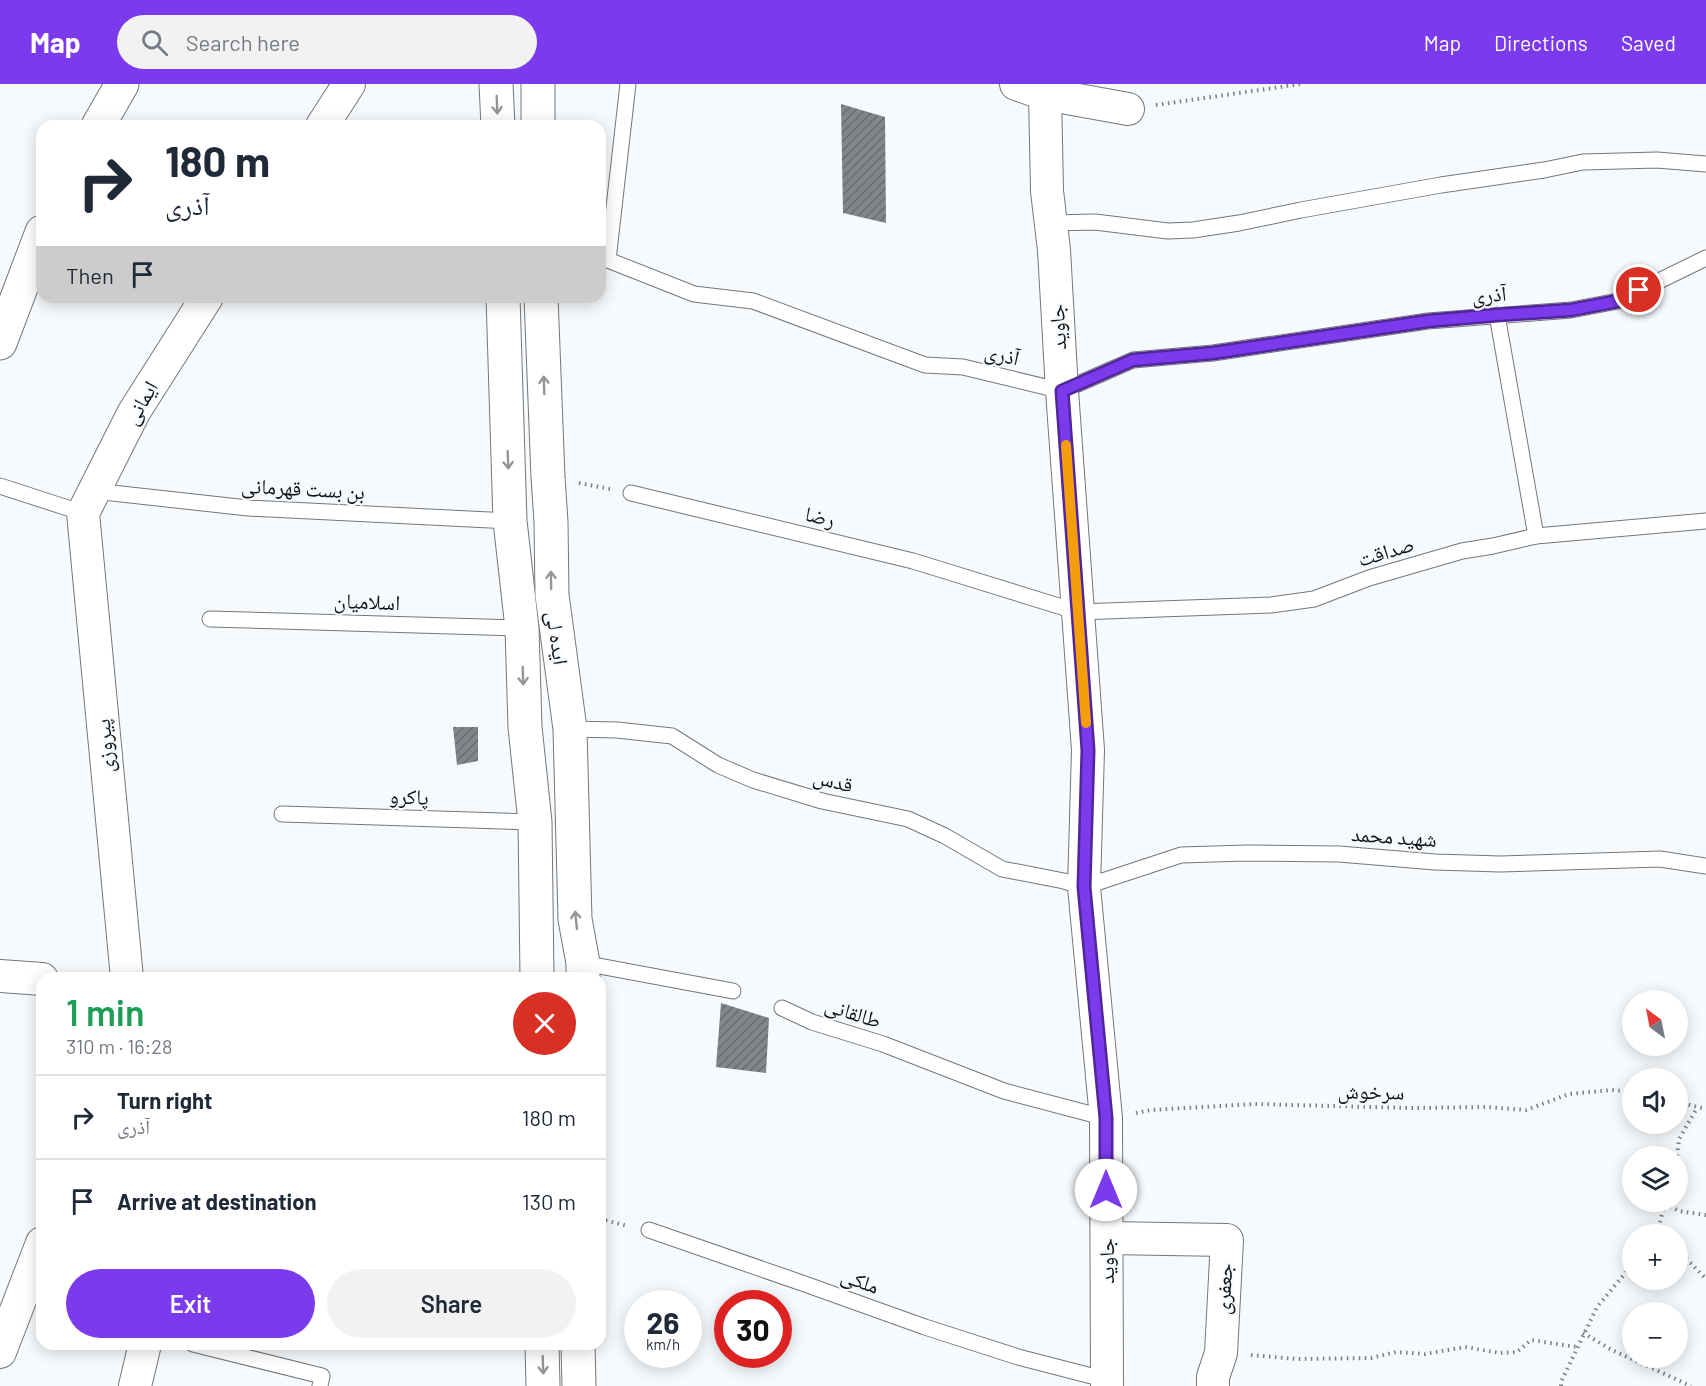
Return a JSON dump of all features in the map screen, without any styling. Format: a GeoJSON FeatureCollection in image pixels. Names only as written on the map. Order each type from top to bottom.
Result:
{"type":"FeatureCollection","features":[{"type":"Feature","properties":{"kind":"main road"},"geometry":{"type":"LineString","coordinates":[[101,120],[122,84]]}},
{"type":"Feature","properties":{"kind":"main road"},"geometry":{"type":"LineString","coordinates":[[496,84],[498,120]]}},
{"type":"Feature","properties":{"kind":"main road"},"geometry":{"type":"LineString","coordinates":[[538,84],[538,120]]}},
{"type":"Feature","properties":{"kind":"main road"},"geometry":{"type":"LineString","coordinates":[[0,343],[36,248]]}},
{"type":"Feature","properties":{"kind":"main road","name":"ایده لى"},"geometry":{"type":"LineString","coordinates":[[503,303],[510,521],[522,628],[525,728],[535,822],[537,972]]}},
{"type":"Feature","properties":{"kind":"main road","name":"ایده لى"},"geometry":{"type":"LineString","coordinates":[[541,303],[552,595],[570,729],[575,919],[583,970]]}},
{"type":"Feature","properties":{"kind":"main road"},"geometry":{"type":"LineString","coordinates":[[525,728],[570,729]]}},
{"type":"Feature","properties":{"kind":"main road"},"geometry":{"type":"LineString","coordinates":[[542,1350],[543,1386]]}},
{"type":"Feature","properties":{"kind":"main road"},"geometry":{"type":"LineString","coordinates":[[578,1350],[579,1386]]}},
{"type":"Feature","properties":{"kind":"street"},"geometry":{"type":"LineString","coordinates":[[326,120],[349,84]]}},
{"type":"Feature","properties":{"kind":"street"},"geometry":{"type":"LineString","coordinates":[[1016,84],[1045,94],[1128,110]]}},
{"type":"Feature","properties":{"kind":"street","name":"جاوید"},"geometry":{"type":"LineString","coordinates":[[1045,94],[1047,180],[1088,750],[1084,887],[1106,1118],[1107,1383]]}},
{"type":"Feature","properties":{"kind":"street","name":"ایمانی"},"geometry":{"type":"LineString","coordinates":[[88,502],[134,412],[203,303]]}},
{"type":"Feature","properties":{"kind":"street","name":"پیروزی"},"geometry":{"type":"LineString","coordinates":[[88,502],[127,972]]}},
{"type":"Feature","properties":{"kind":"street"},"geometry":{"type":"LineString","coordinates":[[0,976],[36,979]]}},
{"type":"Feature","properties":{"kind":"street","name":"جعفری"},"geometry":{"type":"LineString","coordinates":[[1107,1238],[1227,1240],[1221,1353],[1213,1377],[1213,1386]]}},
{"type":"Feature","properties":{"kind":"street"},"geometry":{"type":"LineString","coordinates":[[0,1352],[36,1259]]}},
{"type":"Feature","properties":{"kind":"street"},"geometry":{"type":"LineString","coordinates":[[135,1386],[144,1350]]}},
{"type":"Feature","properties":{"kind":"lane","name":"آذری"},"geometry":{"type":"LineString","coordinates":[[628,84],[608,260],[694,294],[753,301],[925,365],[963,367],[1062,391],[1133,360],[1213,353],[1428,321],[1571,310],[1618,301],[1706,258]]}},
{"type":"Feature","properties":{"kind":"lane"},"geometry":{"type":"LineString","coordinates":[[1051,223],[1095,222],[1168,231],[1193,230],[1451,183],[1583,162],[1658,160],[1706,164]]}},
{"type":"Feature","properties":{"kind":"lane"},"geometry":{"type":"LineString","coordinates":[[1497,315],[1536,536]]}},
{"type":"Feature","properties":{"kind":"lane","name":"بن بست قهرمانی"},"geometry":{"type":"LineString","coordinates":[[0,486],[88,502],[510,521]]}},
{"type":"Feature","properties":{"kind":"lane","name":"رضا"},"geometry":{"type":"LineString","coordinates":[[631,493],[913,561],[1078,612]]}},
{"type":"Feature","properties":{"kind":"lane","name":"صداقت"},"geometry":{"type":"LineString","coordinates":[[1078,612],[1271,605],[1314,599],[1369,578],[1452,554],[1536,536],[1706,521]]}},
{"type":"Feature","properties":{"kind":"lane","name":"اسلامیان"},"geometry":{"type":"LineString","coordinates":[[210,619],[522,628]]}},
{"type":"Feature","properties":{"kind":"lane","name":"قدس"},"geometry":{"type":"LineString","coordinates":[[570,729],[617,730],[672,736],[718,765],[753,780],[822,801],[908,819],[945,836],[1002,869],[1084,887]]}},
{"type":"Feature","properties":{"kind":"lane","name":"پاکرو"},"geometry":{"type":"LineString","coordinates":[[282,814],[535,822]]}},
{"type":"Feature","properties":{"kind":"lane","name":"شهید محمد"},"geometry":{"type":"LineString","coordinates":[[1084,887],[1181,855],[1339,854],[1435,862],[1500,864],[1660,859],[1706,866]]}},
{"type":"Feature","properties":{"kind":"lane"},"geometry":{"type":"LineString","coordinates":[[606,973],[733,991]]}},
{"type":"Feature","properties":{"kind":"lane","name":"طالقانی"},"geometry":{"type":"LineString","coordinates":[[782,1008],[812,1022],[883,1044],[1004,1091],[1106,1118]]}},
{"type":"Feature","properties":{"kind":"lane","name":"ملکی"},"geometry":{"type":"LineString","coordinates":[[649,1230],[925,1327],[1018,1358],[1107,1383]]}},
{"type":"Feature","properties":{"kind":"lane"},"geometry":{"type":"LineString","coordinates":[[217,1350],[322,1376],[320,1386]]}},
{"type":"Feature","properties":{"kind":"path"},"geometry":{"type":"LineString","coordinates":[[1128,110],[1301,84]]}},
{"type":"Feature","properties":{"kind":"path"},"geometry":{"type":"LineString","coordinates":[[548,477],[631,493]]}},
{"type":"Feature","properties":{"kind":"path","name":"سرخوش"},"geometry":{"type":"LineString","coordinates":[[1106,1118],[1151,1110],[1255,1104],[1411,1108],[1486,1107],[1526,1110],[1569,1094],[1622,1091]]}},
{"type":"Feature","properties":{"kind":"path"},"geometry":{"type":"LineString","coordinates":[[1688,1105],[1706,1109]]}},
{"type":"Feature","properties":{"kind":"path"},"geometry":{"type":"LineString","coordinates":[[1678,1146],[1679,1139],[1697,1108]]}},
{"type":"Feature","properties":{"kind":"path"},"geometry":{"type":"LineString","coordinates":[[1686,1212],[1706,1215]]}},
{"type":"Feature","properties":{"kind":"path"},"geometry":{"type":"LineString","coordinates":[[606,1220],[649,1230]]}},
{"type":"Feature","properties":{"kind":"path"},"geometry":{"type":"LineString","coordinates":[[1688,1262],[1706,1279]]}},
{"type":"Feature","properties":{"kind":"path"},"geometry":{"type":"LineString","coordinates":[[1561,1386],[1583,1333],[1597,1307],[1622,1277]]}},
{"type":"Feature","properties":{"kind":"path"},"geometry":{"type":"LineString","coordinates":[[1583,1333],[1612,1350],[1691,1386]]}},
{"type":"Feature","properties":{"kind":"path"},"geometry":{"type":"LineString","coordinates":[[1221,1353],[1296,1359],[1371,1358],[1396,1352],[1425,1354],[1465,1347],[1500,1353],[1517,1352],[1531,1340],[1577,1347]]}},
{"type":"Feature","properties":{"kind":"building"},"geometry":{"type":"Polygon","coordinates":[[[841,104],[885,117],[886,223],[843,213],[841,104]]]}},
{"type":"Feature","properties":{"kind":"building"},"geometry":{"type":"Polygon","coordinates":[[[453,727],[478,727],[478,761],[457,765],[453,727]]]}},
{"type":"Feature","properties":{"kind":"building"},"geometry":{"type":"Polygon","coordinates":[[[721,1003],[769,1018],[766,1073],[716,1067],[721,1003]]]}},
{"type":"Feature","properties":{"kind":"slow traffic"},"geometry":{"type":"LineString","coordinates":[[1066,445],[1086,723]]}},
{"type":"Feature","properties":{"kind":"route"},"geometry":{"type":"LineString","coordinates":[[1106,1190],[1106,1118],[1084,887],[1088,750],[1062,391],[1133,360],[1213,353],[1428,321],[1571,310],[1618,301],[1639,290]]}}]}
